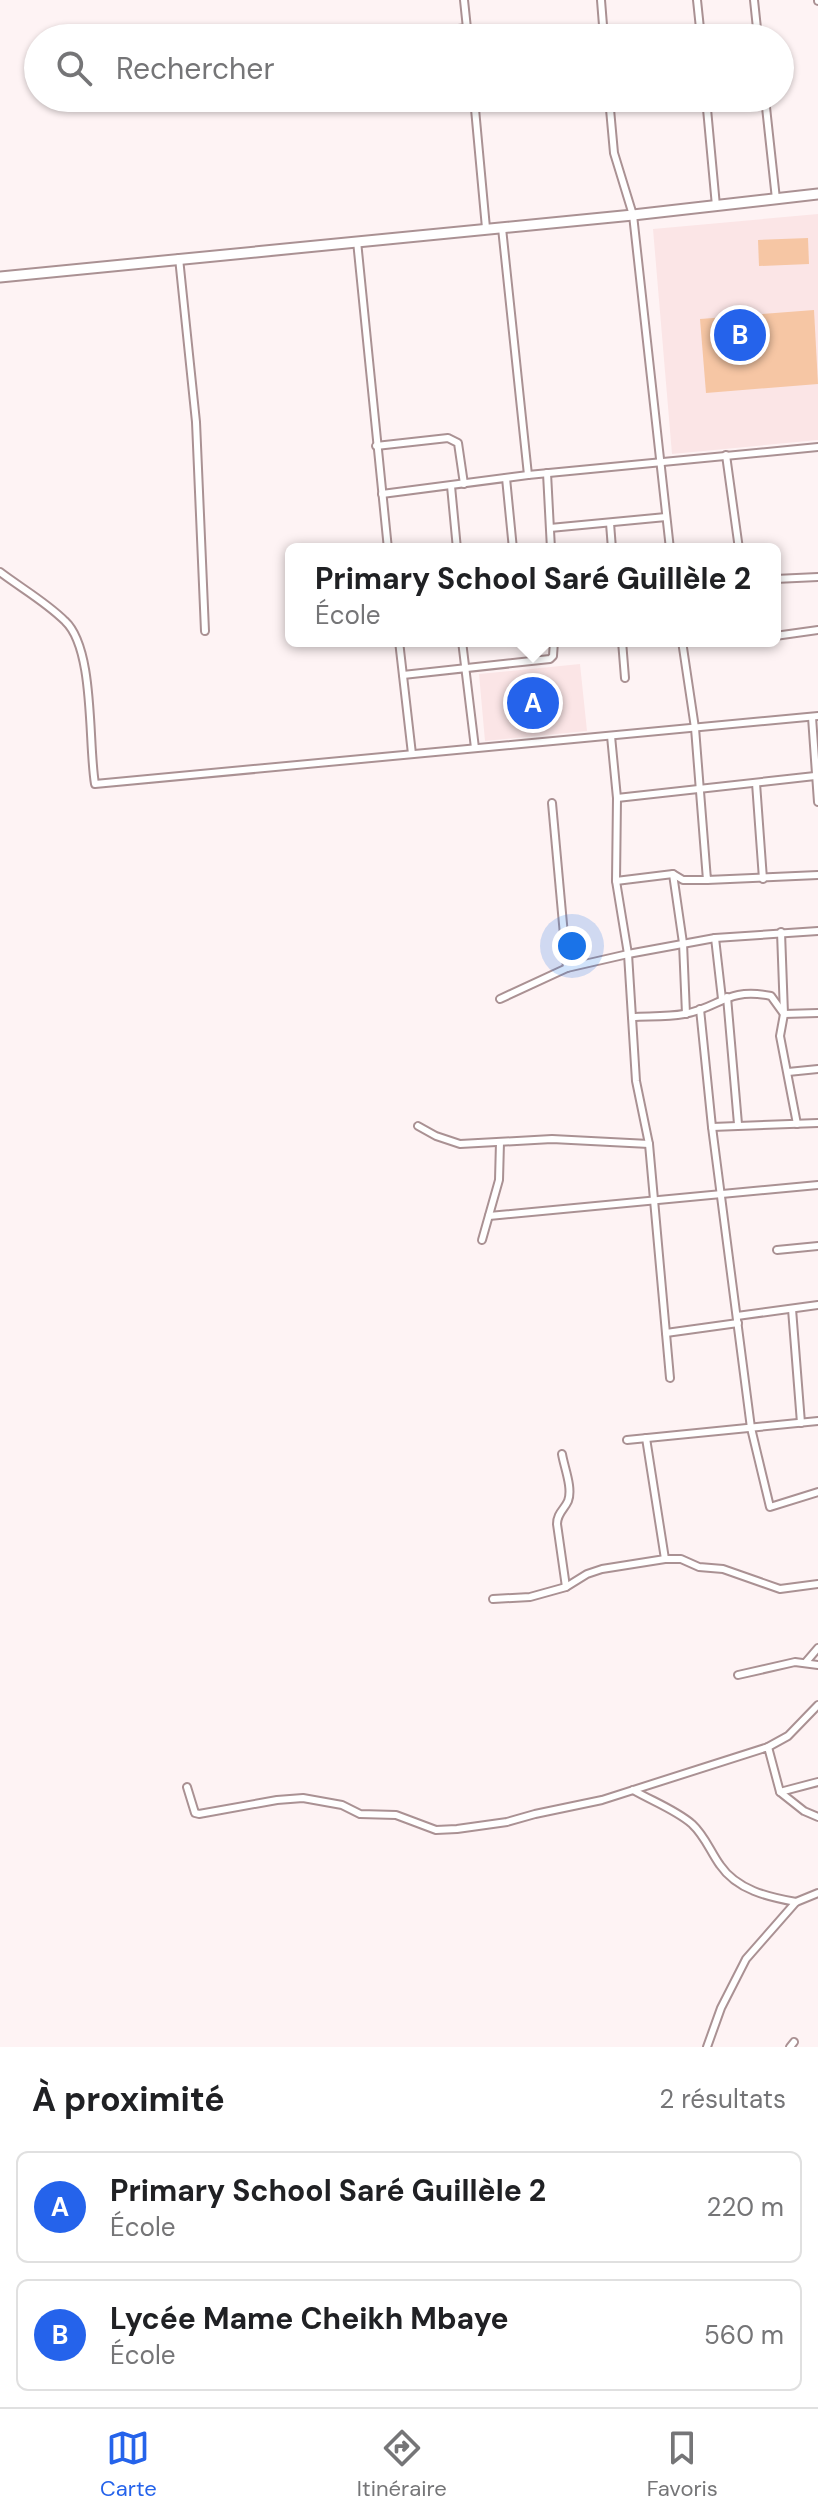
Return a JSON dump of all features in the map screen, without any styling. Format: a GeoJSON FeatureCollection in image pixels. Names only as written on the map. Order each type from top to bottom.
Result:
{"type":"FeatureCollection","features":[{"type":"Feature","properties":{"kind":"main road"},"geometry":{"type":"LineString","coordinates":[[0,277],[818,194]]}},
{"type":"Feature","properties":{"kind":"street"},"geometry":{"type":"LineString","coordinates":[[464,0],[467,24]]}},
{"type":"Feature","properties":{"kind":"street"},"geometry":{"type":"LineString","coordinates":[[601,0],[603,24]]}},
{"type":"Feature","properties":{"kind":"street"},"geometry":{"type":"LineString","coordinates":[[697,0],[700,24]]}},
{"type":"Feature","properties":{"kind":"street"},"geometry":{"type":"LineString","coordinates":[[754,0],[757,24]]}},
{"type":"Feature","properties":{"kind":"street"},"geometry":{"type":"LineString","coordinates":[[475,112],[486,228]]}},
{"type":"Feature","properties":{"kind":"street"},"geometry":{"type":"LineString","coordinates":[[610,112],[614,153],[633,215],[669,543]]}},
{"type":"Feature","properties":{"kind":"street"},"geometry":{"type":"LineString","coordinates":[[707,112],[716,206]]}},
{"type":"Feature","properties":{"kind":"street"},"geometry":{"type":"LineString","coordinates":[[767,112],[776,199]]}},
{"type":"Feature","properties":{"kind":"street"},"geometry":{"type":"LineString","coordinates":[[501,226],[528,475]]}},
{"type":"Feature","properties":{"kind":"street"},"geometry":{"type":"LineString","coordinates":[[357,241],[387,543]]}},
{"type":"Feature","properties":{"kind":"street"},"geometry":{"type":"LineString","coordinates":[[179,258],[196,422],[205,631]]}},
{"type":"Feature","properties":{"kind":"street"},"geometry":{"type":"LineString","coordinates":[[376,446],[448,438],[455,440],[464,484]]}},
{"type":"Feature","properties":{"kind":"street"},"geometry":{"type":"LineString","coordinates":[[382,494],[528,475],[818,447]]}},
{"type":"Feature","properties":{"kind":"street"},"geometry":{"type":"LineString","coordinates":[[726,455],[738,543]]}},
{"type":"Feature","properties":{"kind":"street"},"geometry":{"type":"LineString","coordinates":[[547,473],[551,543]]}},
{"type":"Feature","properties":{"kind":"street"},"geometry":{"type":"LineString","coordinates":[[506,478],[512,543]]}},
{"type":"Feature","properties":{"kind":"street"},"geometry":{"type":"LineString","coordinates":[[451,486],[456,543]]}},
{"type":"Feature","properties":{"kind":"street"},"geometry":{"type":"LineString","coordinates":[[550,528],[666,517]]}},
{"type":"Feature","properties":{"kind":"street"},"geometry":{"type":"LineString","coordinates":[[610,523],[612,543]]}},
{"type":"Feature","properties":{"kind":"street"},"geometry":{"type":"LineString","coordinates":[[0,572],[65,621],[74,632],[85,674],[95,784],[815,717],[818,802]]}},
{"type":"Feature","properties":{"kind":"street"},"geometry":{"type":"LineString","coordinates":[[781,579],[818,577]]}},
{"type":"Feature","properties":{"kind":"street"},"geometry":{"type":"LineString","coordinates":[[781,635],[818,630]]}},
{"type":"Feature","properties":{"kind":"street"},"geometry":{"type":"LineString","coordinates":[[400,647],[412,754]]}},
{"type":"Feature","properties":{"kind":"street"},"geometry":{"type":"LineString","coordinates":[[463,647],[475,748]]}},
{"type":"Feature","properties":{"kind":"street"},"geometry":{"type":"LineString","coordinates":[[403,675],[550,659],[554,647]]}},
{"type":"Feature","properties":{"kind":"street"},"geometry":{"type":"LineString","coordinates":[[622,647],[625,678]]}},
{"type":"Feature","properties":{"kind":"street"},"geometry":{"type":"LineString","coordinates":[[683,647],[702,789],[707,880]]}},
{"type":"Feature","properties":{"kind":"street"},"geometry":{"type":"LineString","coordinates":[[611,736],[617,798],[616,881],[628,954],[636,1081],[649,1144],[670,1378]]}},
{"type":"Feature","properties":{"kind":"street"},"geometry":{"type":"LineString","coordinates":[[617,798],[815,776]]}},
{"type":"Feature","properties":{"kind":"street"},"geometry":{"type":"LineString","coordinates":[[756,783],[763,879]]}},
{"type":"Feature","properties":{"kind":"street"},"geometry":{"type":"LineString","coordinates":[[552,803],[567,968]]}},
{"type":"Feature","properties":{"kind":"street"},"geometry":{"type":"LineString","coordinates":[[616,881],[673,874],[683,880],[818,875]]}},
{"type":"Feature","properties":{"kind":"street"},"geometry":{"type":"LineString","coordinates":[[673,874],[683,943],[686,1014]]}},
{"type":"Feature","properties":{"kind":"street"},"geometry":{"type":"LineString","coordinates":[[500,999],[567,968],[628,954],[715,938],[818,931]]}},
{"type":"Feature","properties":{"kind":"street"},"geometry":{"type":"LineString","coordinates":[[781,932],[784,1014],[780,1036],[797,1124]]}},
{"type":"Feature","properties":{"kind":"street"},"geometry":{"type":"LineString","coordinates":[[715,938],[738,1124]]}},
{"type":"Feature","properties":{"kind":"street"},"geometry":{"type":"LineString","coordinates":[[632,1017],[686,1014],[724,998],[750,992],[771,996],[784,1014]]}},
{"type":"Feature","properties":{"kind":"street"},"geometry":{"type":"LineString","coordinates":[[700,1009],[751,1428],[770,1507],[818,1492]]}},
{"type":"Feature","properties":{"kind":"street"},"geometry":{"type":"LineString","coordinates":[[784,1014],[818,1013]]}},
{"type":"Feature","properties":{"kind":"street"},"geometry":{"type":"LineString","coordinates":[[788,1072],[818,1069]]}},
{"type":"Feature","properties":{"kind":"street"},"geometry":{"type":"LineString","coordinates":[[712,1127],[818,1123]]}},
{"type":"Feature","properties":{"kind":"street"},"geometry":{"type":"LineString","coordinates":[[418,1126],[460,1144],[552,1139],[649,1144]]}},
{"type":"Feature","properties":{"kind":"street"},"geometry":{"type":"LineString","coordinates":[[482,1240],[499,1180],[500,1142]]}},
{"type":"Feature","properties":{"kind":"street"},"geometry":{"type":"LineString","coordinates":[[489,1216],[818,1185]]}},
{"type":"Feature","properties":{"kind":"street"},"geometry":{"type":"LineString","coordinates":[[777,1250],[818,1246]]}},
{"type":"Feature","properties":{"kind":"street"},"geometry":{"type":"LineString","coordinates":[[666,1333],[818,1305]]}},
{"type":"Feature","properties":{"kind":"street"},"geometry":{"type":"LineString","coordinates":[[792,1309],[801,1423]]}},
{"type":"Feature","properties":{"kind":"street"},"geometry":{"type":"LineString","coordinates":[[627,1440],[818,1421]]}},
{"type":"Feature","properties":{"kind":"street"},"geometry":{"type":"LineString","coordinates":[[646,1438],[665,1559]]}},
{"type":"Feature","properties":{"kind":"street"},"geometry":{"type":"LineString","coordinates":[[562,1454],[569,1491],[568,1501],[557,1516],[557,1524],[566,1587]]}},
{"type":"Feature","properties":{"kind":"street"},"geometry":{"type":"LineString","coordinates":[[493,1599],[530,1597],[566,1587],[602,1569],[665,1559],[681,1559],[699,1567],[723,1569],[780,1589],[818,1584]]}},
{"type":"Feature","properties":{"kind":"street"},"geometry":{"type":"LineString","coordinates":[[806,1662],[818,1648]]}},
{"type":"Feature","properties":{"kind":"street"},"geometry":{"type":"LineString","coordinates":[[738,1675],[806,1662],[818,1665]]}},
{"type":"Feature","properties":{"kind":"street"},"geometry":{"type":"LineString","coordinates":[[187,1787],[195,1813],[199,1814],[277,1800],[319,1799],[360,1814],[396,1815],[436,1830],[507,1822],[602,1800],[768,1747],[788,1736],[818,1705]]}},
{"type":"Feature","properties":{"kind":"street"},"geometry":{"type":"LineString","coordinates":[[768,1747],[780,1792],[804,1811],[818,1817]]}},
{"type":"Feature","properties":{"kind":"street"},"geometry":{"type":"LineString","coordinates":[[780,1792],[818,1782]]}},
{"type":"Feature","properties":{"kind":"street"},"geometry":{"type":"LineString","coordinates":[[633,1790],[689,1821],[702,1834],[721,1868],[731,1878],[772,1898],[796,1902]]}},
{"type":"Feature","properties":{"kind":"street"},"geometry":{"type":"LineString","coordinates":[[707,2047],[721,2008],[746,1959],[796,1902],[818,1893]]}},
{"type":"Feature","properties":{"kind":"shaded area"},"geometry":{"type":"Polygon","coordinates":[[[818,214],[818,440],[672,454],[653,229],[818,214]]]}},
{"type":"Feature","properties":{"kind":"shaded area"},"geometry":{"type":"Polygon","coordinates":[[[808,238],[809,264],[759,266],[758,240],[808,238]]]}},
{"type":"Feature","properties":{"kind":"shaded area"},"geometry":{"type":"Polygon","coordinates":[[[814,310],[818,384],[706,393],[700,319],[814,310]]]}},
{"type":"Feature","properties":{"kind":"shaded area"},"geometry":{"type":"Polygon","coordinates":[[[580,664],[587,731],[485,741],[479,674],[580,664]]]}},
{"type":"Feature","properties":{"kind":"place","name":"Lycée Mame Cheikh Mbaye"},"geometry":{"type":"Point","coordinates":[740,335]}},
{"type":"Feature","properties":{"kind":"place","name":"Primary School Saré Guillèle 2"},"geometry":{"type":"Point","coordinates":[533,703]}}]}
